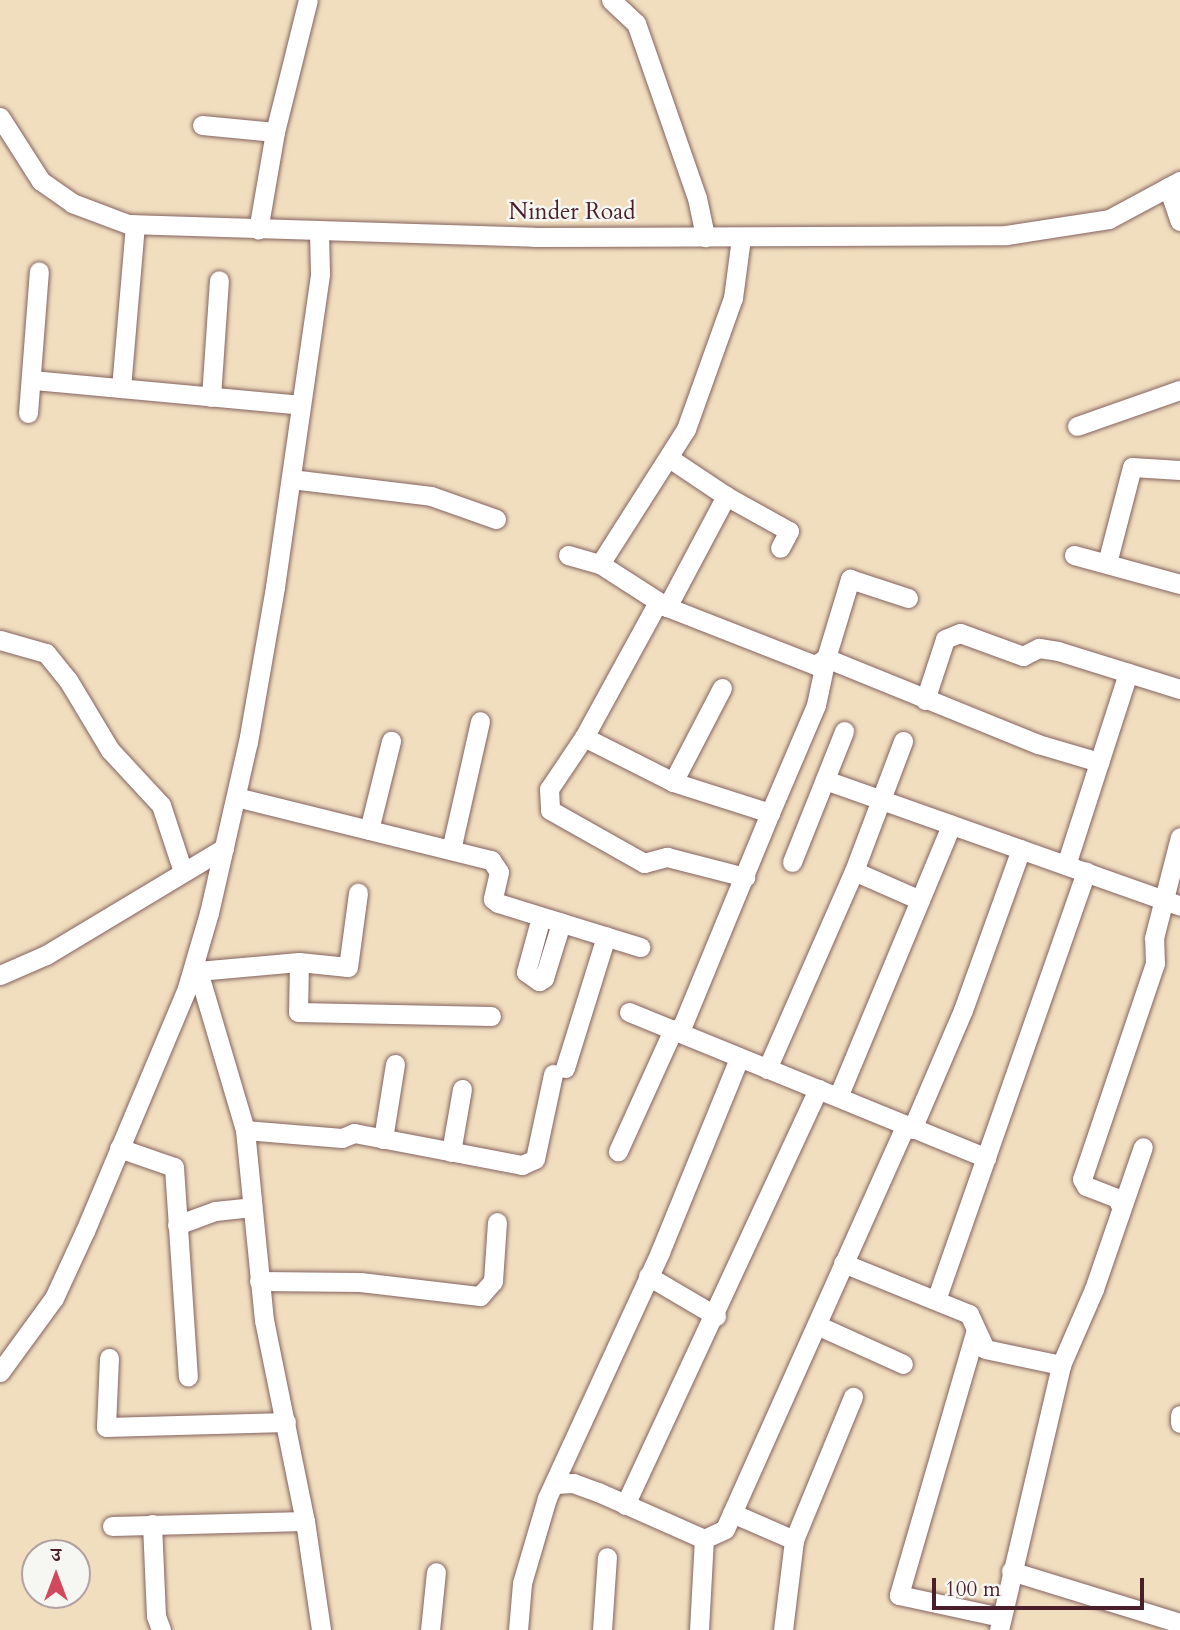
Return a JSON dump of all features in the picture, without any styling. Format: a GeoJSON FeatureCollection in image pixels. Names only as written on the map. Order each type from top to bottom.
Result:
{"type":"FeatureCollection","features":[{"type":"Feature","properties":{"kind":"street"},"geometry":{"type":"LineString","coordinates":[[258,230],[275,132],[308,0]]}},
{"type":"Feature","properties":{"kind":"street"},"geometry":{"type":"LineString","coordinates":[[611,0],[636,23],[697,198],[705,237]]}},
{"type":"Feature","properties":{"kind":"street","name":"Ninder Road"},"geometry":{"type":"LineString","coordinates":[[0,117],[41,181],[72,203],[135,225],[319,232],[741,238],[1006,235],[1109,219],[1174,184]]}},
{"type":"Feature","properties":{"kind":"street"},"geometry":{"type":"LineString","coordinates":[[202,125],[275,132]]}},
{"type":"Feature","properties":{"kind":"street"},"geometry":{"type":"LineString","coordinates":[[1174,184],[1180,221]]}},
{"type":"Feature","properties":{"kind":"street"},"geometry":{"type":"LineString","coordinates":[[121,388],[135,225]]}},
{"type":"Feature","properties":{"kind":"street"},"geometry":{"type":"LineString","coordinates":[[0,1372],[54,1298],[196,966],[236,797],[291,479],[320,273],[319,232]]}},
{"type":"Feature","properties":{"kind":"street"},"geometry":{"type":"LineString","coordinates":[[600,564],[686,429],[716,354],[733,298],[741,238]]}},
{"type":"Feature","properties":{"kind":"street"},"geometry":{"type":"LineString","coordinates":[[29,413],[39,271]]}},
{"type":"Feature","properties":{"kind":"street"},"geometry":{"type":"LineString","coordinates":[[211,397],[219,280]]}},
{"type":"Feature","properties":{"kind":"street"},"geometry":{"type":"LineString","coordinates":[[33,380],[300,405]]}},
{"type":"Feature","properties":{"kind":"street"},"geometry":{"type":"LineString","coordinates":[[1077,426],[1180,390]]}},
{"type":"Feature","properties":{"kind":"street"},"geometry":{"type":"LineString","coordinates":[[669,458],[726,496],[789,531],[780,548]]}},
{"type":"Feature","properties":{"kind":"street"},"geometry":{"type":"LineString","coordinates":[[1107,563],[1132,467],[1180,470]]}},
{"type":"Feature","properties":{"kind":"street"},"geometry":{"type":"LineString","coordinates":[[291,479],[431,496],[496,519]]}},
{"type":"Feature","properties":{"kind":"street"},"geometry":{"type":"LineString","coordinates":[[726,496],[584,737],[549,789],[550,810],[644,863],[667,857],[745,877]]}},
{"type":"Feature","properties":{"kind":"street"},"geometry":{"type":"LineString","coordinates":[[568,555],[600,564],[662,605],[779,654],[815,665],[826,658]]}},
{"type":"Feature","properties":{"kind":"street"},"geometry":{"type":"LineString","coordinates":[[1074,555],[1180,584]]}},
{"type":"Feature","properties":{"kind":"street"},"geometry":{"type":"LineString","coordinates":[[618,1151],[672,1032],[682,1026],[816,705],[826,658],[850,579],[908,598]]}},
{"type":"Feature","properties":{"kind":"street"},"geometry":{"type":"LineString","coordinates":[[925,700],[945,639],[960,633],[1023,656],[1039,648],[1058,651],[1180,690]]}},
{"type":"Feature","properties":{"kind":"street"},"geometry":{"type":"LineString","coordinates":[[0,640],[46,653],[68,680],[110,750],[161,805],[182,869]]}},
{"type":"Feature","properties":{"kind":"street"},"geometry":{"type":"LineString","coordinates":[[826,658],[1038,744],[1099,762]]}},
{"type":"Feature","properties":{"kind":"street"},"geometry":{"type":"LineString","coordinates":[[1066,865],[1128,673]]}},
{"type":"Feature","properties":{"kind":"street"},"geometry":{"type":"LineString","coordinates":[[674,782],[722,688]]}},
{"type":"Feature","properties":{"kind":"street"},"geometry":{"type":"LineString","coordinates":[[451,850],[480,721]]}},
{"type":"Feature","properties":{"kind":"street"},"geometry":{"type":"LineString","coordinates":[[792,862],[844,731]]}},
{"type":"Feature","properties":{"kind":"street"},"geometry":{"type":"LineString","coordinates":[[584,737],[674,782],[770,813]]}},
{"type":"Feature","properties":{"kind":"street"},"geometry":{"type":"LineString","coordinates":[[369,830],[391,741]]}},
{"type":"Feature","properties":{"kind":"street"},"geometry":{"type":"LineString","coordinates":[[767,1069],[854,871],[903,741]]}},
{"type":"Feature","properties":{"kind":"street"},"geometry":{"type":"LineString","coordinates":[[825,780],[880,803],[1171,902]]}},
{"type":"Feature","properties":{"kind":"street"},"geometry":{"type":"LineString","coordinates":[[236,797],[451,850],[498,865],[493,899],[541,917],[640,947]]}},
{"type":"Feature","properties":{"kind":"street"},"geometry":{"type":"LineString","coordinates":[[838,1097],[951,825]]}},
{"type":"Feature","properties":{"kind":"street"},"geometry":{"type":"LineString","coordinates":[[1121,1207],[1118,1198],[1086,1186],[1082,1179],[1155,963],[1154,938],[1171,902],[1180,837]]}},
{"type":"Feature","properties":{"kind":"street"},"geometry":{"type":"LineString","coordinates":[[0,975],[46,955],[182,869],[224,848]]}},
{"type":"Feature","properties":{"kind":"street"},"geometry":{"type":"LineString","coordinates":[[556,1483],[573,1483],[704,1539],[725,1529],[819,1326],[842,1263],[945,1056],[1021,849]]}},
{"type":"Feature","properties":{"kind":"street"},"geometry":{"type":"LineString","coordinates":[[854,871],[920,900]]}},
{"type":"Feature","properties":{"kind":"street"},"geometry":{"type":"LineString","coordinates":[[936,1300],[1086,872]]}},
{"type":"Feature","properties":{"kind":"street"},"geometry":{"type":"LineString","coordinates":[[196,966],[299,962],[348,967],[358,893]]}},
{"type":"Feature","properties":{"kind":"street"},"geometry":{"type":"LineString","coordinates":[[541,917],[526,972],[538,981],[544,978],[561,923]]}},
{"type":"Feature","properties":{"kind":"street"},"geometry":{"type":"LineString","coordinates":[[245,1130],[342,1138],[354,1133],[451,1152],[529,1163],[538,1149],[559,1071],[606,936]]}},
{"type":"Feature","properties":{"kind":"street"},"geometry":{"type":"LineString","coordinates":[[299,962],[298,1012],[491,1016]]}},
{"type":"Feature","properties":{"kind":"street"},"geometry":{"type":"LineString","coordinates":[[196,966],[245,1130],[259,1281],[305,1521],[321,1630]]}},
{"type":"Feature","properties":{"kind":"street"},"geometry":{"type":"LineString","coordinates":[[629,1012],[672,1032],[986,1158]]}},
{"type":"Feature","properties":{"kind":"street"},"geometry":{"type":"LineString","coordinates":[[518,1630],[533,1536],[648,1276],[739,1058]]}},
{"type":"Feature","properties":{"kind":"street"},"geometry":{"type":"LineString","coordinates":[[383,1139],[394,1064]]}},
{"type":"Feature","properties":{"kind":"street"},"geometry":{"type":"LineString","coordinates":[[451,1152],[462,1089]]}},
{"type":"Feature","properties":{"kind":"street"},"geometry":{"type":"LineString","coordinates":[[625,1505],[716,1316],[818,1089]]}},
{"type":"Feature","properties":{"kind":"street"},"geometry":{"type":"LineString","coordinates":[[975,1333],[899,1595],[1000,1623],[1061,1365],[1094,1289],[1143,1147]]}},
{"type":"Feature","properties":{"kind":"street"},"geometry":{"type":"LineString","coordinates":[[119,1148],[174,1167],[188,1377]]}},
{"type":"Feature","properties":{"kind":"street"},"geometry":{"type":"LineString","coordinates":[[177,1225],[215,1211],[252,1208]]}},
{"type":"Feature","properties":{"kind":"street"},"geometry":{"type":"LineString","coordinates":[[259,1281],[360,1282],[480,1296],[493,1281],[497,1222]]}},
{"type":"Feature","properties":{"kind":"street"},"geometry":{"type":"LineString","coordinates":[[842,1263],[969,1314],[975,1333],[985,1349],[1061,1365]]}},
{"type":"Feature","properties":{"kind":"street"},"geometry":{"type":"LineString","coordinates":[[648,1276],[716,1316]]}},
{"type":"Feature","properties":{"kind":"street"},"geometry":{"type":"LineString","coordinates":[[819,1326],[903,1364]]}},
{"type":"Feature","properties":{"kind":"street"},"geometry":{"type":"LineString","coordinates":[[109,1358],[106,1427],[286,1422]]}},
{"type":"Feature","properties":{"kind":"street"},"geometry":{"type":"LineString","coordinates":[[782,1630],[794,1540],[853,1397]]}},
{"type":"Feature","properties":{"kind":"street"},"geometry":{"type":"LineString","coordinates":[[1180,1415],[1180,1423]]}},
{"type":"Feature","properties":{"kind":"street"},"geometry":{"type":"LineString","coordinates":[[732,1513],[794,1540]]}},
{"type":"Feature","properties":{"kind":"street"},"geometry":{"type":"LineString","coordinates":[[112,1526],[305,1521]]}},
{"type":"Feature","properties":{"kind":"street"},"geometry":{"type":"LineString","coordinates":[[152,1524],[156,1616],[161,1630]]}},
{"type":"Feature","properties":{"kind":"street"},"geometry":{"type":"LineString","coordinates":[[699,1630],[704,1539]]}},
{"type":"Feature","properties":{"kind":"street"},"geometry":{"type":"LineString","coordinates":[[602,1630],[607,1556]]}},
{"type":"Feature","properties":{"kind":"street"},"geometry":{"type":"LineString","coordinates":[[1011,1571],[1180,1623]]}},
{"type":"Feature","properties":{"kind":"street"},"geometry":{"type":"LineString","coordinates":[[429,1630],[436,1572]]}}]}
